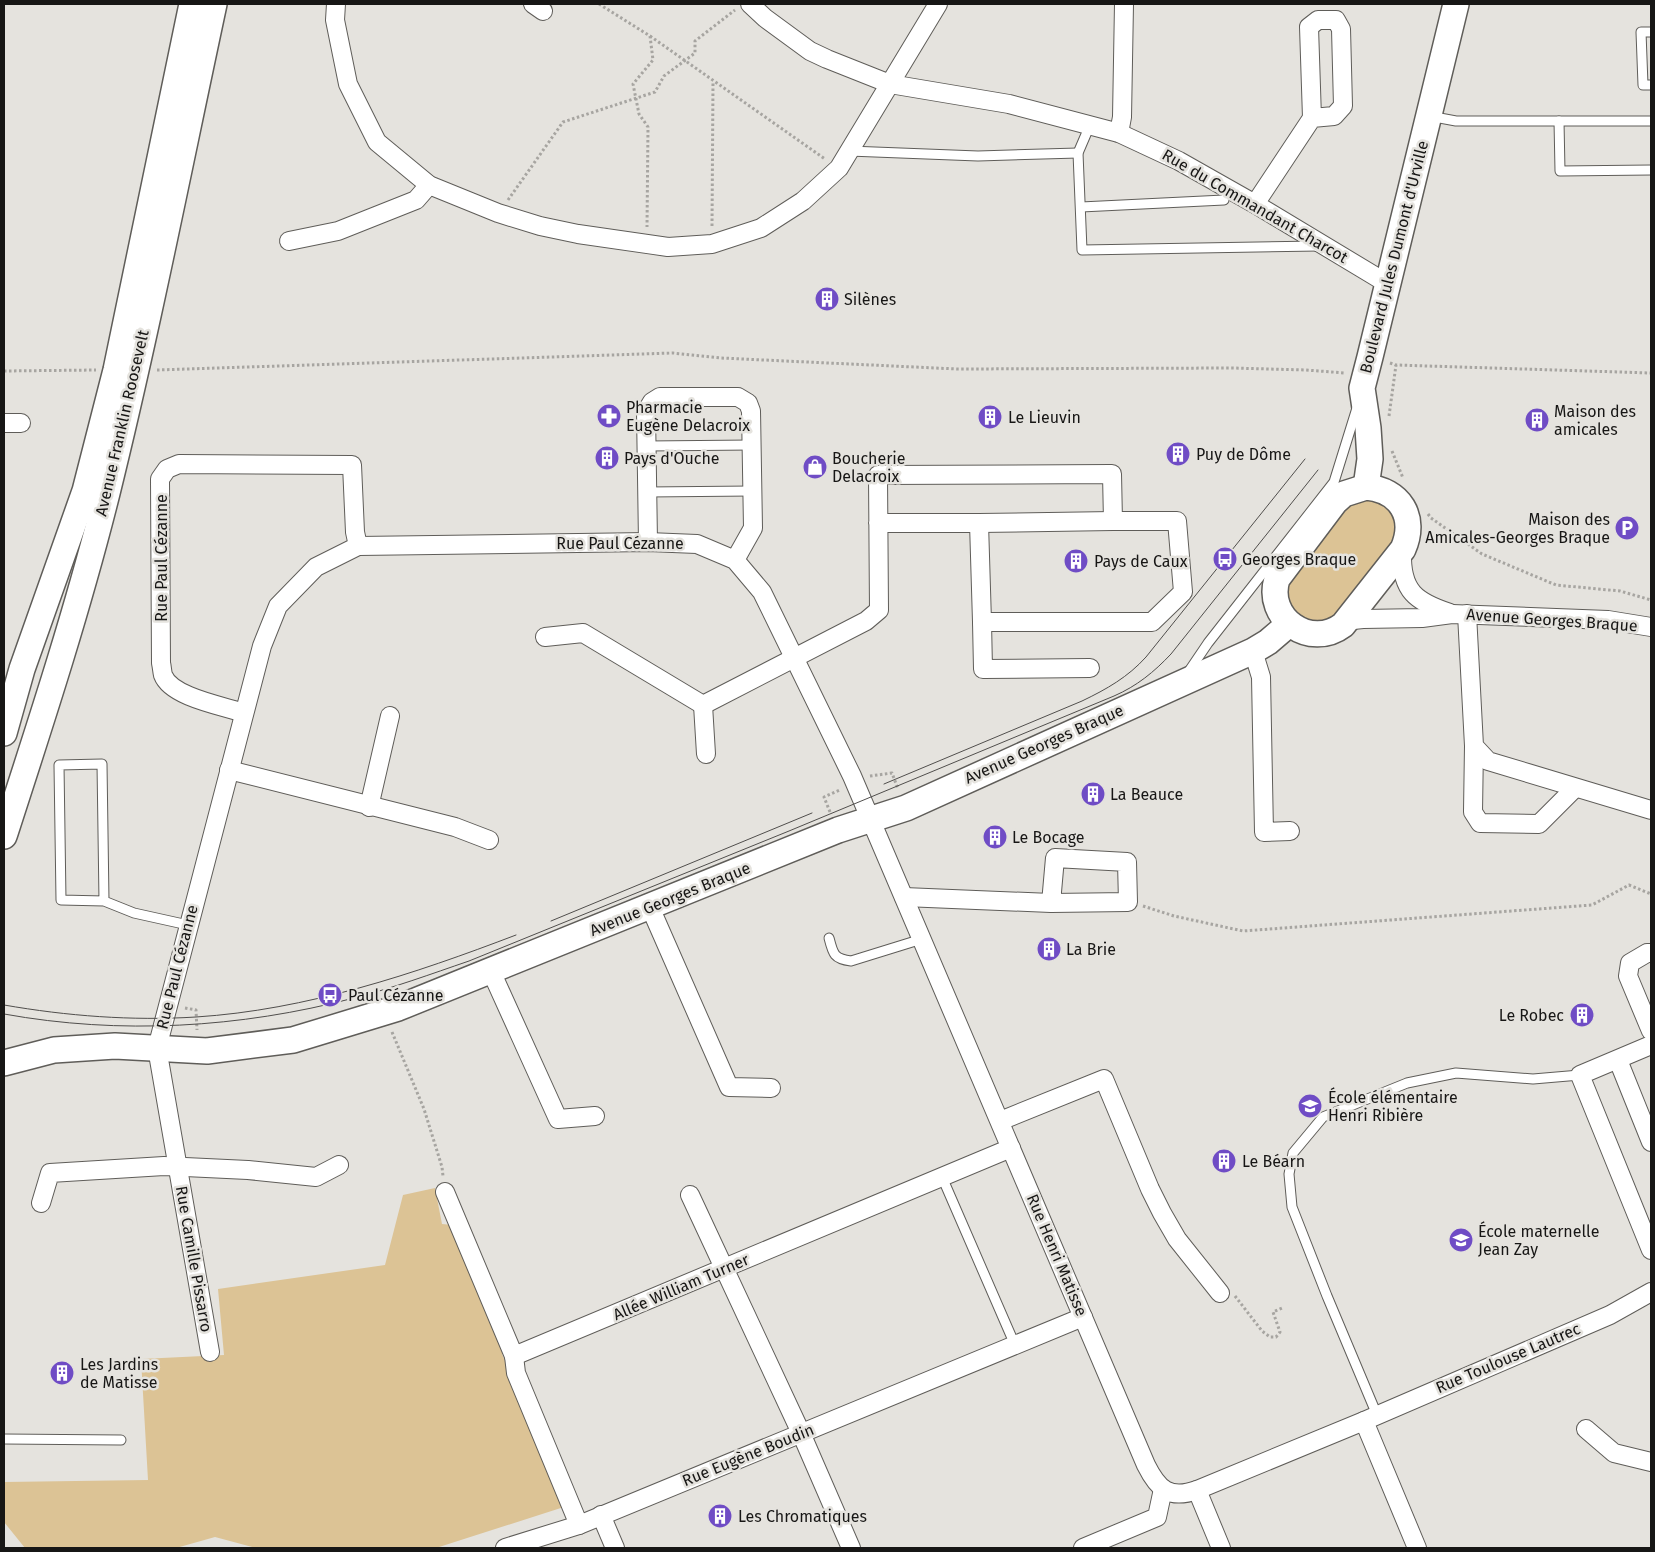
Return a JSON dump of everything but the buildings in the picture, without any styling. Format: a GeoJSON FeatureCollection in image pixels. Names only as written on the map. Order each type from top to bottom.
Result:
{"type":"FeatureCollection","features":[{"type":"Feature","properties":{"kind":"street","name":"Avenue Franklin Roosevelt"},"geometry":{"type":"LineString","coordinates":[[4,836],[58,668],[106,494],[126,370],[192,4]]}},
{"type":"Feature","properties":{"kind":"street","name":"Avenue Franklin Roosevelt"},"geometry":{"type":"LineString","coordinates":[[4,733],[22,669],[126,370],[214,4]]}},
{"type":"Feature","properties":{"kind":"street"},"geometry":{"type":"LineString","coordinates":[[336,4],[335,20],[348,84],[377,142],[429,185],[498,214],[569,232],[668,247],[712,244],[761,228],[804,201],[839,168],[938,4]]}},
{"type":"Feature","properties":{"kind":"street"},"geometry":{"type":"LineString","coordinates":[[1119,133],[1122,117],[1124,4]]}},
{"type":"Feature","properties":{"kind":"street","name":"Boulevard Jules Dumont d'Urville"},"geometry":{"type":"LineString","coordinates":[[1366,488],[1369,451],[1366,374],[1456,4]]}},
{"type":"Feature","properties":{"kind":"street","name":"Rue du Commandant Charcot"},"geometry":{"type":"LineString","coordinates":[[743,6],[765,18],[810,51],[826,60],[890,84],[1009,104],[1119,133],[1180,161],[1327,246],[1388,284]]}},
{"type":"Feature","properties":{"kind":"street"},"geometry":{"type":"LineString","coordinates":[[1255,204],[1312,118],[1309,27],[1318,20],[1336,20],[1341,29],[1343,106],[1334,116],[1312,118]]}},
{"type":"Feature","properties":{"kind":"street"},"geometry":{"type":"LineString","coordinates":[[288,241],[338,231],[416,200],[429,185]]}},
{"type":"Feature","properties":{"kind":"street"},"geometry":{"type":"LineString","coordinates":[[648,542],[646,412],[652,402],[660,397],[738,397],[748,403],[751,411],[753,528],[735,560]]}},
{"type":"Feature","properties":{"kind":"street","name":"Rue Paul Cézanne"},"geometry":{"type":"LineString","coordinates":[[244,712],[186,695],[170,685],[163,676],[161,663],[160,479],[167,469],[179,464],[352,465],[355,532],[358,546]]}},
{"type":"Feature","properties":{"kind":"street"},"geometry":{"type":"LineString","coordinates":[[702,705],[866,621],[879,610],[878,475],[1112,474],[1113,521]]}},
{"type":"Feature","properties":{"kind":"street"},"geometry":{"type":"LineString","coordinates":[[1366,488],[1383,490],[1400,503],[1406,515],[1408,526],[1407,541],[1402,553],[1343,625],[1330,631],[1315,634],[1298,630],[1289,624],[1281,614],[1276,602],[1276,568],[1326,503],[1352,490],[1366,488]]}},
{"type":"Feature","properties":{"kind":"street"},"geometry":{"type":"LineString","coordinates":[[878,522],[979,524],[1177,521],[1183,592],[1152,622],[982,622]]}},
{"type":"Feature","properties":{"kind":"street"},"geometry":{"type":"LineString","coordinates":[[979,524],[983,670],[1090,668]]}},
{"type":"Feature","properties":{"kind":"street","name":"Rue Paul Cézanne"},"geometry":{"type":"LineString","coordinates":[[157,1048],[262,646],[278,606],[316,567],[358,546],[648,542],[698,544],[735,560],[762,592],[852,776],[871,820]]}},
{"type":"Feature","properties":{"kind":"street","name":"Avenue Georges Braque"},"geometry":{"type":"LineString","coordinates":[[1402,553],[1403,572],[1410,590],[1419,600],[1425,604],[1460,614]]}},
{"type":"Feature","properties":{"kind":"street"},"geometry":{"type":"LineString","coordinates":[[1460,614],[1474,746],[1473,812],[1480,823],[1540,824],[1575,788]]}},
{"type":"Feature","properties":{"kind":"street","name":"Avenue Georges Braque"},"geometry":{"type":"LineString","coordinates":[[1343,625],[1353,620],[1363,619],[1422,618],[1460,614],[1608,620],[1651,626]]}},
{"type":"Feature","properties":{"kind":"street","name":"Avenue Georges Braque"},"geometry":{"type":"LineString","coordinates":[[9,1060],[54,1050],[115,1046],[207,1051],[266,1044],[293,1040],[384,1012],[491,971],[838,830],[906,808],[1253,650],[1268,642],[1289,624]]}},
{"type":"Feature","properties":{"kind":"street"},"geometry":{"type":"LineString","coordinates":[[545,637],[583,633],[702,705]]}},
{"type":"Feature","properties":{"kind":"street"},"geometry":{"type":"LineString","coordinates":[[1253,650],[1261,677],[1264,832],[1290,831]]}},
{"type":"Feature","properties":{"kind":"street"},"geometry":{"type":"LineString","coordinates":[[702,705],[706,754]]}},
{"type":"Feature","properties":{"kind":"street"},"geometry":{"type":"LineString","coordinates":[[369,807],[390,716]]}},
{"type":"Feature","properties":{"kind":"street"},"geometry":{"type":"LineString","coordinates":[[1474,746],[1488,761],[1651,810]]}},
{"type":"Feature","properties":{"kind":"street"},"geometry":{"type":"LineString","coordinates":[[229,770],[369,807],[455,827],[489,840]]}},
{"type":"Feature","properties":{"kind":"street","name":"Rue Henri Matisse"},"geometry":{"type":"LineString","coordinates":[[871,820],[1146,1465],[1153,1479],[1163,1489]]}},
{"type":"Feature","properties":{"kind":"street"},"geometry":{"type":"LineString","coordinates":[[904,897],[1051,903],[1128,902],[1127,862],[1055,858],[1051,903]]}},
{"type":"Feature","properties":{"kind":"street"},"geometry":{"type":"LineString","coordinates":[[650,907],[730,1087],[771,1088]]}},
{"type":"Feature","properties":{"kind":"street"},"geometry":{"type":"LineString","coordinates":[[1651,953],[1647,953],[1630,963],[1628,976],[1651,1031]]}},
{"type":"Feature","properties":{"kind":"street"},"geometry":{"type":"LineString","coordinates":[[491,971],[558,1119],[595,1116]]}},
{"type":"Feature","properties":{"kind":"street"},"geometry":{"type":"LineString","coordinates":[[1651,1045],[1580,1075],[1651,1250]]}},
{"type":"Feature","properties":{"kind":"street","name":"Rue Camille Pissarro"},"geometry":{"type":"LineString","coordinates":[[157,1048],[210,1352]]}},
{"type":"Feature","properties":{"kind":"street"},"geometry":{"type":"LineString","coordinates":[[1618,1060],[1651,1142]]}},
{"type":"Feature","properties":{"kind":"street"},"geometry":{"type":"LineString","coordinates":[[1000,1121],[1104,1079],[1162,1213],[1177,1239],[1220,1293]]}},
{"type":"Feature","properties":{"kind":"street","name":"Allée William Turner"},"geometry":{"type":"LineString","coordinates":[[514,1356],[1011,1148]]}},
{"type":"Feature","properties":{"kind":"street","name":"Rue Camille Pissarro"},"geometry":{"type":"LineString","coordinates":[[41,1203],[50,1173],[178,1167],[248,1170],[316,1177],[339,1165]]}},
{"type":"Feature","properties":{"kind":"street"},"geometry":{"type":"LineString","coordinates":[[445,1192],[514,1356],[516,1373],[579,1525]]}},
{"type":"Feature","properties":{"kind":"street"},"geometry":{"type":"LineString","coordinates":[[690,1195],[801,1433],[851,1548]]}},
{"type":"Feature","properties":{"kind":"street","name":"Rue Toulouse Lautrec"},"geometry":{"type":"LineString","coordinates":[[1370,1418],[1610,1315],[1651,1292]]}},
{"type":"Feature","properties":{"kind":"street","name":"Rue Eugène Boudin"},"geometry":{"type":"LineString","coordinates":[[505,1548],[579,1525],[1083,1316]]}},
{"type":"Feature","properties":{"kind":"street"},"geometry":{"type":"LineString","coordinates":[[1083,1548],[1157,1517],[1163,1489],[1173,1493],[1184,1494],[1196,1490],[1370,1418],[1417,1548]]}},
{"type":"Feature","properties":{"kind":"street"},"geometry":{"type":"LineString","coordinates":[[1586,1429],[1614,1453],[1651,1462]]}},
{"type":"Feature","properties":{"kind":"street"},"geometry":{"type":"LineString","coordinates":[[1196,1490],[1222,1548]]}},
{"type":"Feature","properties":{"kind":"street"},"geometry":{"type":"LineString","coordinates":[[601,1516],[615,1548]]}},
{"type":"Feature","properties":{"kind":"lane"},"geometry":{"type":"LineString","coordinates":[[1651,32],[1641,32],[1642,85],[1651,85]]}},
{"type":"Feature","properties":{"kind":"lane"},"geometry":{"type":"LineString","coordinates":[[1429,116],[1456,121],[1651,121]]}},
{"type":"Feature","properties":{"kind":"lane"},"geometry":{"type":"LineString","coordinates":[[1559,121],[1560,172],[1651,170]]}},
{"type":"Feature","properties":{"kind":"lane"},"geometry":{"type":"LineString","coordinates":[[1090,126],[1078,152],[1082,250],[1327,246]]}},
{"type":"Feature","properties":{"kind":"lane"},"geometry":{"type":"LineString","coordinates":[[849,151],[978,156],[1078,152]]}},
{"type":"Feature","properties":{"kind":"lane"},"geometry":{"type":"LineString","coordinates":[[1080,207],[1224,200]]}},
{"type":"Feature","properties":{"kind":"lane"},"geometry":{"type":"LineString","coordinates":[[1326,503],[1366,374]]}},
{"type":"Feature","properties":{"kind":"lane"},"geometry":{"type":"LineString","coordinates":[[647,446],[752,445]]}},
{"type":"Feature","properties":{"kind":"lane"},"geometry":{"type":"LineString","coordinates":[[647,492],[752,491]]}},
{"type":"Feature","properties":{"kind":"lane"},"geometry":{"type":"LineString","coordinates":[[1181,682],[1208,643],[1276,568]]}},
{"type":"Feature","properties":{"kind":"lane"},"geometry":{"type":"LineString","coordinates":[[104,901],[102,764],[59,765],[61,900],[104,901],[134,913],[188,925]]}},
{"type":"Feature","properties":{"kind":"lane"},"geometry":{"type":"LineString","coordinates":[[829,938],[832,951],[839,959],[851,961],[922,939]]}},
{"type":"Feature","properties":{"kind":"lane"},"geometry":{"type":"LineString","coordinates":[[1370,1418],[1327,1296],[1292,1207],[1288,1174],[1293,1153],[1323,1117],[1407,1083],[1456,1074],[1533,1079],[1580,1075]]}},
{"type":"Feature","properties":{"kind":"lane"},"geometry":{"type":"LineString","coordinates":[[942,1177],[1015,1344]]}},
{"type":"Feature","properties":{"kind":"lane"},"geometry":{"type":"LineString","coordinates":[[4,1440],[121,1440]]}},
{"type":"Feature","properties":{"kind":"path"},"geometry":{"type":"LineString","coordinates":[[600,4],[650,36],[713,82],[839,168]]}},
{"type":"Feature","properties":{"kind":"path"},"geometry":{"type":"LineString","coordinates":[[498,214],[563,122],[655,92],[664,76],[694,53],[695,41],[743,6]]}},
{"type":"Feature","properties":{"kind":"path"},"geometry":{"type":"LineString","coordinates":[[647,245],[648,127],[639,114],[633,84],[653,60],[650,36]]}},
{"type":"Feature","properties":{"kind":"path"},"geometry":{"type":"LineString","coordinates":[[712,244],[713,82]]}},
{"type":"Feature","properties":{"kind":"path"},"geometry":{"type":"LineString","coordinates":[[4,371],[126,370],[673,353],[721,358],[957,369],[1241,368],[1366,374],[1396,365],[1651,373]]}},
{"type":"Feature","properties":{"kind":"path"},"geometry":{"type":"LineString","coordinates":[[1388,419],[1396,365]]}},
{"type":"Feature","properties":{"kind":"path"},"geometry":{"type":"LineString","coordinates":[[1391,446],[1394,459],[1404,480]]}},
{"type":"Feature","properties":{"kind":"path"},"geometry":{"type":"LineString","coordinates":[[1425,510],[1431,518],[1482,554],[1556,585],[1620,591],[1651,600]]}},
{"type":"Feature","properties":{"kind":"path"},"geometry":{"type":"LineString","coordinates":[[1128,902],[1174,916],[1243,931],[1592,905],[1629,886],[1651,894]]}},
{"type":"Feature","properties":{"kind":"path"},"geometry":{"type":"LineString","coordinates":[[384,1012],[424,1110],[442,1166],[445,1192]]}},
{"type":"Feature","properties":{"kind":"path"},"geometry":{"type":"LineString","coordinates":[[1220,1293],[1229,1288],[1262,1331],[1270,1337],[1276,1337],[1280,1332],[1273,1312],[1282,1308]]}},
{"type":"Feature","properties":{"kind":"shaded area"},"geometry":{"type":"Polygon","coordinates":[[[1370,499],[1386,503],[1397,519],[1399,538],[1387,556],[1333,617],[1318,623],[1304,621],[1292,612],[1287,596],[1288,581],[1340,516],[1353,504],[1370,499]]]}},
{"type":"Feature","properties":{"kind":"shaded area"},"geometry":{"type":"Polygon","coordinates":[[[435,1188],[442,1224],[452,1225],[507,1352],[502,1354],[567,1506],[436,1548],[256,1548],[215,1537],[176,1548],[25,1548],[4,1522],[4,1482],[148,1480],[141,1359],[224,1355],[218,1289],[385,1265],[403,1195],[435,1188]]]}},
{"type":"Feature","properties":{"kind":"tram line"},"geometry":{"type":"LineString","coordinates":[[884,784],[1082,701],[1124,677],[1146,657],[1305,459]]}},
{"type":"Feature","properties":{"kind":"tram line"},"geometry":{"type":"LineString","coordinates":[[4,1014],[92,1025],[180,1025],[268,1016],[354,998],[412,981],[469,961],[789,831],[1114,696],[1138,683],[1152,673],[1171,654],[1318,470]]}},
{"type":"Feature","properties":{"kind":"tram line"},"geometry":{"type":"LineString","coordinates":[[551,921],[812,813]]}},
{"type":"Feature","properties":{"kind":"tram line"},"geometry":{"type":"LineString","coordinates":[[4,1005],[76,1015],[124,1018],[196,1017],[237,1013],[278,1007],[359,988],[438,963],[516,935]]}},
{"type":"Feature","properties":{"kind":"place","name":"Silènes"},"geometry":{"type":"Point","coordinates":[827,299]}},
{"type":"Feature","properties":{"kind":"place","name":"Pharmacie Eugène Delacroix"},"geometry":{"type":"Point","coordinates":[609,416]}},
{"type":"Feature","properties":{"kind":"place","name":"Le Lieuvin"},"geometry":{"type":"Point","coordinates":[990,417]}},
{"type":"Feature","properties":{"kind":"place","name":"Maison des amicales"},"geometry":{"type":"Point","coordinates":[1537,420]}},
{"type":"Feature","properties":{"kind":"place","name":"Puy de Dôme"},"geometry":{"type":"Point","coordinates":[1178,454]}},
{"type":"Feature","properties":{"kind":"place","name":"Pays d'Ouche"},"geometry":{"type":"Point","coordinates":[607,458]}},
{"type":"Feature","properties":{"kind":"place","name":"Boucherie Delacroix"},"geometry":{"type":"Point","coordinates":[815,467]}},
{"type":"Feature","properties":{"kind":"place","name":"Maison des Amicales-Georges Braque"},"geometry":{"type":"Point","coordinates":[1627,528]}},
{"type":"Feature","properties":{"kind":"place","name":"Georges Braque"},"geometry":{"type":"Point","coordinates":[1225,559]}},
{"type":"Feature","properties":{"kind":"place","name":"Pays de Caux"},"geometry":{"type":"Point","coordinates":[1076,561]}},
{"type":"Feature","properties":{"kind":"place","name":"La Beauce"},"geometry":{"type":"Point","coordinates":[1093,794]}},
{"type":"Feature","properties":{"kind":"place","name":"Le Bocage"},"geometry":{"type":"Point","coordinates":[995,837]}},
{"type":"Feature","properties":{"kind":"place","name":"La Brie"},"geometry":{"type":"Point","coordinates":[1049,949]}},
{"type":"Feature","properties":{"kind":"place","name":"Paul Cézanne"},"geometry":{"type":"Point","coordinates":[330,995]}},
{"type":"Feature","properties":{"kind":"place","name":"Le Robec"},"geometry":{"type":"Point","coordinates":[1582,1015]}},
{"type":"Feature","properties":{"kind":"place","name":"École élémentaire Henri Ribière"},"geometry":{"type":"Point","coordinates":[1310,1106]}},
{"type":"Feature","properties":{"kind":"place","name":"Le Béarn"},"geometry":{"type":"Point","coordinates":[1224,1161]}},
{"type":"Feature","properties":{"kind":"place","name":"École maternelle Jean Zay"},"geometry":{"type":"Point","coordinates":[1461,1240]}},
{"type":"Feature","properties":{"kind":"place","name":"Les Jardins de Matisse"},"geometry":{"type":"Point","coordinates":[62,1373]}},
{"type":"Feature","properties":{"kind":"place","name":"Les Chromatiques"},"geometry":{"type":"Point","coordinates":[720,1516]}}]}
